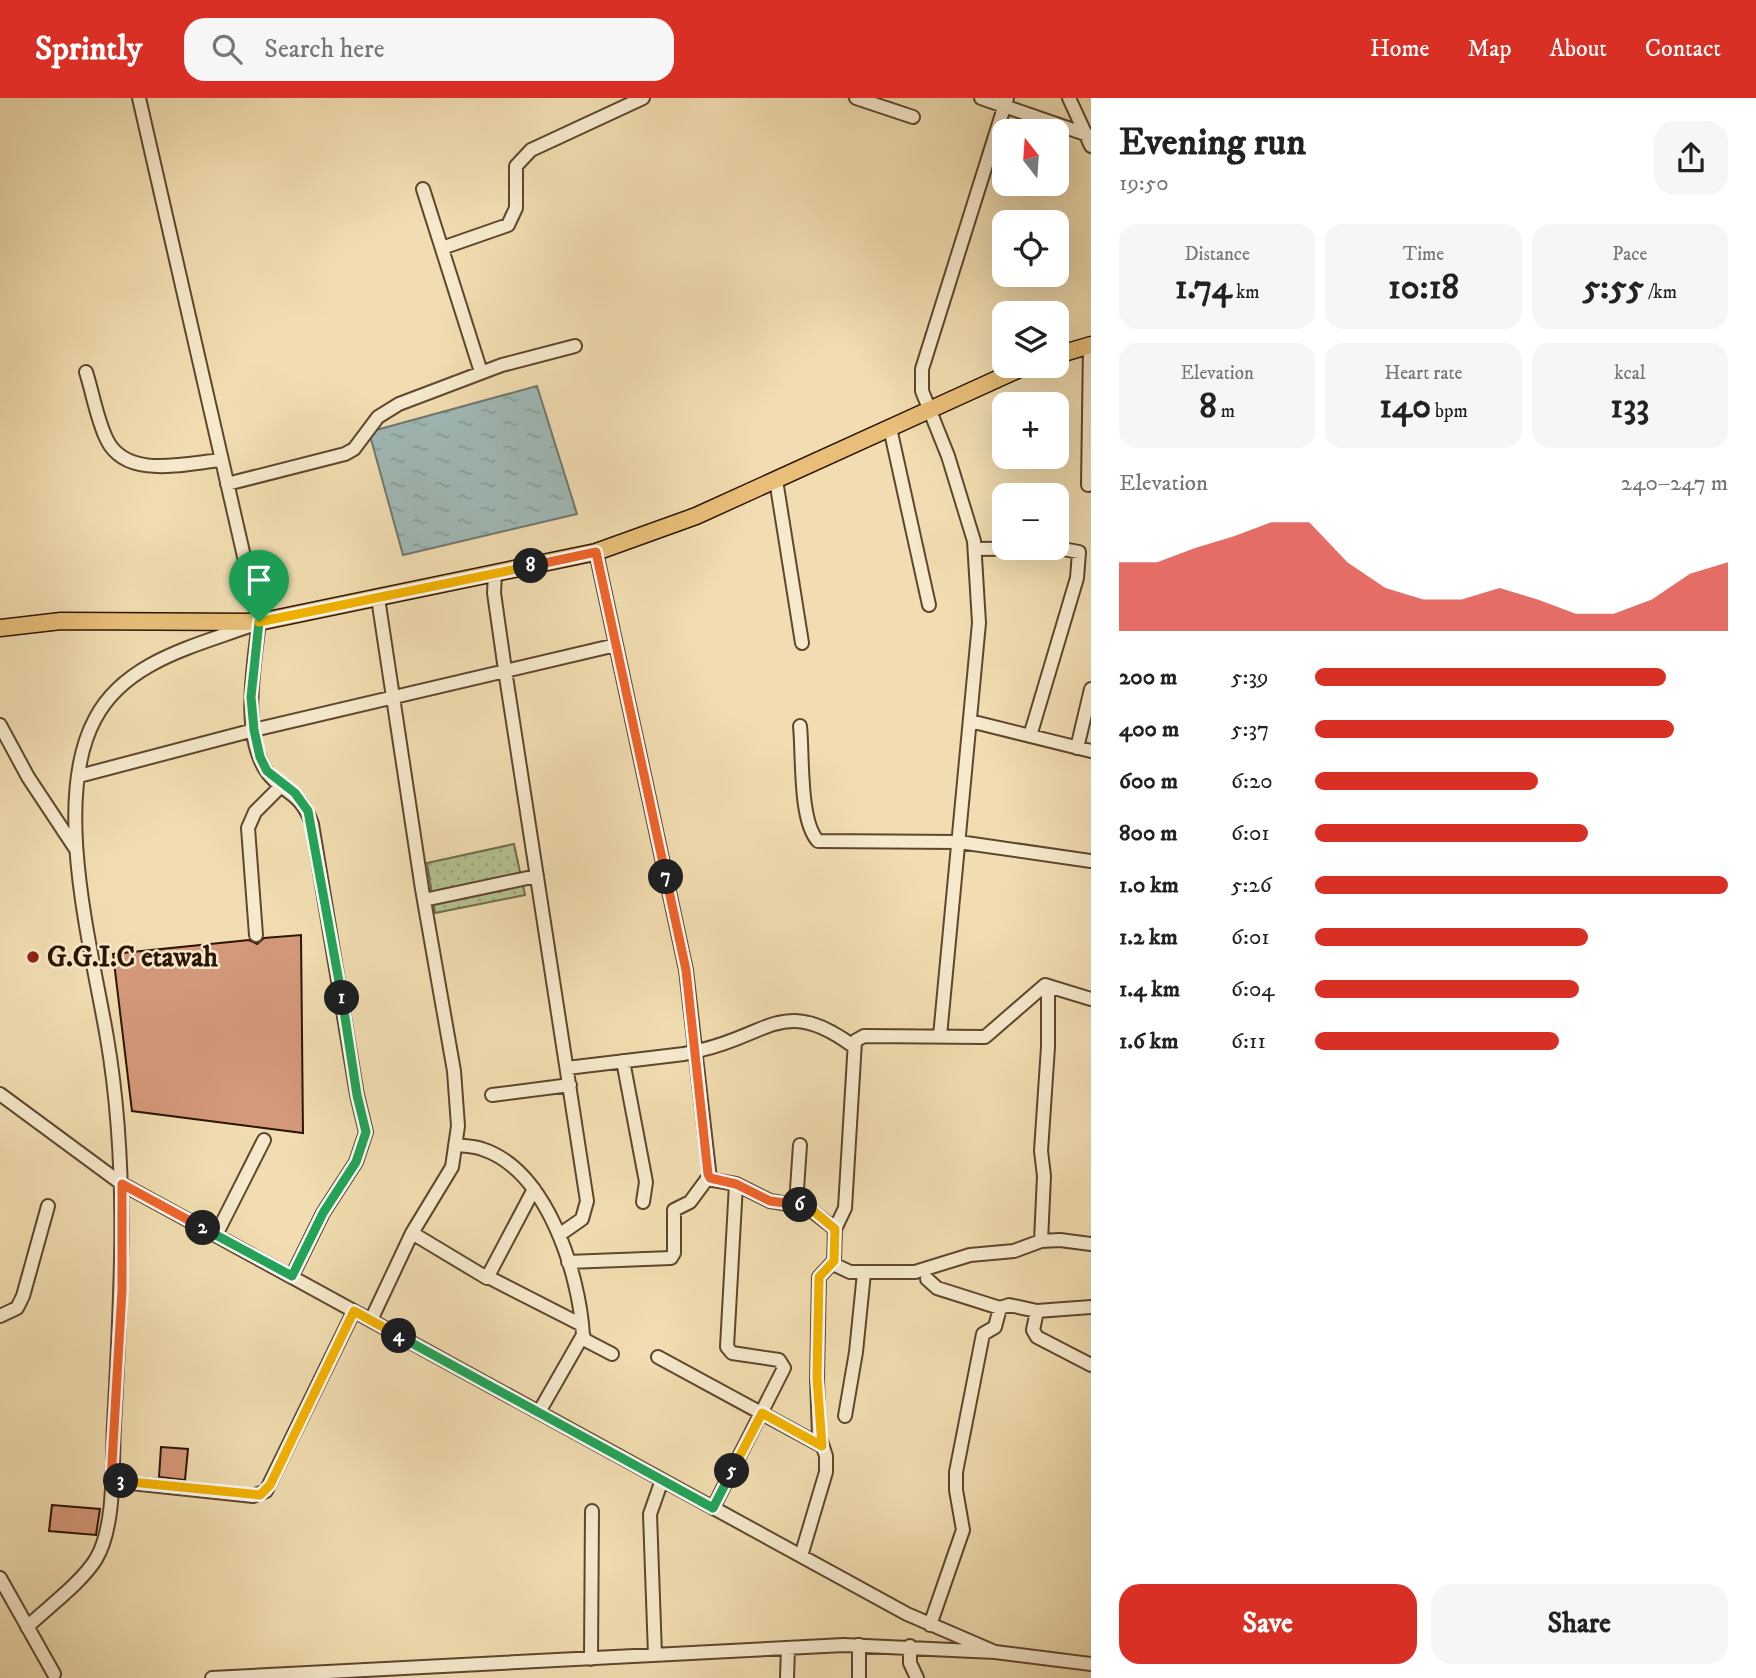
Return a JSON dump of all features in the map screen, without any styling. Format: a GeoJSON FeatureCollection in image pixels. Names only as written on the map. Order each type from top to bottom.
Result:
{"type":"FeatureCollection","features":[{"type":"Feature","properties":{"kind":"main road"},"geometry":{"type":"LineString","coordinates":[[1069,352],[1091,346]]}},
{"type":"Feature","properties":{"kind":"main road"},"geometry":{"type":"LineString","coordinates":[[0,628],[61,621],[259,622],[596,552],[696,516],[1000,378]]}},
{"type":"Feature","properties":{"kind":"street"},"geometry":{"type":"LineString","coordinates":[[139,98],[259,622],[251,697],[254,730],[267,771],[295,793],[308,811],[312,824],[357,1095],[366,1132],[356,1162],[323,1213],[292,1276]]}},
{"type":"Feature","properties":{"kind":"street"},"geometry":{"type":"LineString","coordinates":[[442,248],[508,225],[516,208],[516,166],[531,150],[643,98]]}},
{"type":"Feature","properties":{"kind":"street"},"geometry":{"type":"LineString","coordinates":[[856,98],[912,117]]}},
{"type":"Feature","properties":{"kind":"street"},"geometry":{"type":"LineString","coordinates":[[981,98],[1006,102],[1089,139]]}},
{"type":"Feature","properties":{"kind":"street"},"geometry":{"type":"LineString","coordinates":[[1069,98],[1089,139]]}},
{"type":"Feature","properties":{"kind":"street"},"geometry":{"type":"LineString","coordinates":[[940,1037],[979,624],[976,549],[948,456],[922,391],[922,369],[1006,102]]}},
{"type":"Feature","properties":{"kind":"street"},"geometry":{"type":"LineString","coordinates":[[423,189],[481,372]]}},
{"type":"Feature","properties":{"kind":"street"},"geometry":{"type":"LineString","coordinates":[[227,484],[345,454],[354,449],[387,411],[481,372],[575,346]]}},
{"type":"Feature","properties":{"kind":"street"},"geometry":{"type":"LineString","coordinates":[[1088,485],[1091,346]]}},
{"type":"Feature","properties":{"kind":"street"},"geometry":{"type":"LineString","coordinates":[[86,372],[107,440],[124,457],[148,466],[222,460]]}},
{"type":"Feature","properties":{"kind":"street"},"geometry":{"type":"LineString","coordinates":[[890,428],[929,606]]}},
{"type":"Feature","properties":{"kind":"street"},"geometry":{"type":"LineString","coordinates":[[775,481],[802,643]]}},
{"type":"Feature","properties":{"kind":"street"},"geometry":{"type":"LineString","coordinates":[[976,549],[992,549]]}},
{"type":"Feature","properties":{"kind":"street"},"geometry":{"type":"LineString","coordinates":[[1030,736],[1076,590],[1079,552],[1069,550]]}},
{"type":"Feature","properties":{"kind":"street"},"geometry":{"type":"LineString","coordinates":[[596,552],[686,970],[710,1178]]}},
{"type":"Feature","properties":{"kind":"street"},"geometry":{"type":"LineString","coordinates":[[495,573],[494,593],[505,670],[587,1207],[576,1225],[559,1235]]}},
{"type":"Feature","properties":{"kind":"street"},"geometry":{"type":"LineString","coordinates":[[1076,590],[1091,591]]}},
{"type":"Feature","properties":{"kind":"street"},"geometry":{"type":"LineString","coordinates":[[371,1320],[412,1233],[452,1167],[458,1126],[454,1071],[424,900],[378,597]]}},
{"type":"Feature","properties":{"kind":"street"},"geometry":{"type":"LineString","coordinates":[[27,1627],[96,1559],[106,1529],[111,1481],[122,1290],[122,1184],[109,1047],[75,848],[79,776],[84,746],[95,718],[116,690],[138,671],[166,657],[259,622]]}},
{"type":"Feature","properties":{"kind":"street"},"geometry":{"type":"LineString","coordinates":[[79,776],[254,730],[616,645]]}},
{"type":"Feature","properties":{"kind":"street"},"geometry":{"type":"LineString","coordinates":[[1077,748],[1091,689]]}},
{"type":"Feature","properties":{"kind":"street"},"geometry":{"type":"LineString","coordinates":[[970,721],[1091,751]]}},
{"type":"Feature","properties":{"kind":"street"},"geometry":{"type":"LineString","coordinates":[[0,724],[28,777],[75,848]]}},
{"type":"Feature","properties":{"kind":"street"},"geometry":{"type":"LineString","coordinates":[[800,726],[807,817],[810,832],[818,841],[959,842],[1091,861]]}},
{"type":"Feature","properties":{"kind":"street"},"geometry":{"type":"LineString","coordinates":[[256,935],[248,828],[255,812],[282,785]]}},
{"type":"Feature","properties":{"kind":"street"},"geometry":{"type":"LineString","coordinates":[[424,900],[537,876]]}},
{"type":"Feature","properties":{"kind":"street"},"geometry":{"type":"LineString","coordinates":[[801,1556],[826,1472],[817,1378],[819,1277],[831,1266],[835,1229],[846,1203],[853,1046],[864,1036],[985,1037],[1048,986]]}},
{"type":"Feature","properties":{"kind":"street"},"geometry":{"type":"LineString","coordinates":[[1048,986],[1091,999]]}},
{"type":"Feature","properties":{"kind":"street"},"geometry":{"type":"LineString","coordinates":[[1041,1241],[1044,1176],[1041,1151],[1048,1046],[1048,986]]}},
{"type":"Feature","properties":{"kind":"street"},"geometry":{"type":"LineString","coordinates":[[567,1068],[684,1054],[736,1041],[780,1020],[791,1019],[823,1027],[853,1046]]}},
{"type":"Feature","properties":{"kind":"street"},"geometry":{"type":"LineString","coordinates":[[623,1061],[646,1182],[643,1202]]}},
{"type":"Feature","properties":{"kind":"street"},"geometry":{"type":"LineString","coordinates":[[492,1095],[569,1085]]}},
{"type":"Feature","properties":{"kind":"street"},"geometry":{"type":"LineString","coordinates":[[0,1094],[122,1184],[801,1556],[930,1625],[995,1652]]}},
{"type":"Feature","properties":{"kind":"street"},"geometry":{"type":"LineString","coordinates":[[216,1235],[264,1140]]}},
{"type":"Feature","properties":{"kind":"street"},"geometry":{"type":"LineString","coordinates":[[455,1145],[482,1149],[503,1161],[542,1197],[568,1262],[585,1340],[612,1354]]}},
{"type":"Feature","properties":{"kind":"street"},"geometry":{"type":"LineString","coordinates":[[796,1204],[800,1145]]}},
{"type":"Feature","properties":{"kind":"street"},"geometry":{"type":"LineString","coordinates":[[568,1262],[671,1258],[674,1253],[674,1210],[690,1202],[702,1181],[710,1178],[736,1184],[770,1201],[811,1209],[835,1229]]}},
{"type":"Feature","properties":{"kind":"street"},"geometry":{"type":"LineString","coordinates":[[713,1508],[784,1368],[783,1362],[732,1353],[727,1347],[736,1184]]}},
{"type":"Feature","properties":{"kind":"street"},"geometry":{"type":"LineString","coordinates":[[488,1277],[534,1189]]}},
{"type":"Feature","properties":{"kind":"street"},"geometry":{"type":"LineString","coordinates":[[0,1315],[17,1308],[23,1296],[48,1206]]}},
{"type":"Feature","properties":{"kind":"street"},"geometry":{"type":"LineString","coordinates":[[412,1233],[484,1278],[488,1277],[583,1330]]}},
{"type":"Feature","properties":{"kind":"street"},"geometry":{"type":"LineString","coordinates":[[831,1266],[843,1271],[864,1273],[925,1271],[970,1255],[1014,1251],[1041,1241],[1060,1240],[1091,1244]]}},
{"type":"Feature","properties":{"kind":"street"},"geometry":{"type":"LineString","coordinates":[[845,1416],[856,1352],[864,1273]]}},
{"type":"Feature","properties":{"kind":"street"},"geometry":{"type":"LineString","coordinates":[[927,1279],[937,1288],[1000,1308],[1009,1305],[1037,1311],[1091,1307]]}},
{"type":"Feature","properties":{"kind":"street"},"geometry":{"type":"LineString","coordinates":[[930,1625],[963,1530],[956,1490],[956,1472],[982,1338],[997,1325],[1000,1308]]}},
{"type":"Feature","properties":{"kind":"street"},"geometry":{"type":"LineString","coordinates":[[111,1481],[253,1496],[266,1491],[354,1311]]}},
{"type":"Feature","properties":{"kind":"street"},"geometry":{"type":"LineString","coordinates":[[1037,1311],[1033,1330],[1037,1337],[1091,1365]]}},
{"type":"Feature","properties":{"kind":"street"},"geometry":{"type":"LineString","coordinates":[[539,1412],[583,1330]]}},
{"type":"Feature","properties":{"kind":"street"},"geometry":{"type":"LineString","coordinates":[[658,1357],[822,1446]]}},
{"type":"Feature","properties":{"kind":"street"},"geometry":{"type":"LineString","coordinates":[[654,1655],[650,1514],[662,1480]]}},
{"type":"Feature","properties":{"kind":"street"},"geometry":{"type":"LineString","coordinates":[[591,1658],[592,1511]]}},
{"type":"Feature","properties":{"kind":"street"},"geometry":{"type":"LineString","coordinates":[[0,1578],[55,1677]]}},
{"type":"Feature","properties":{"kind":"street"},"geometry":{"type":"LineString","coordinates":[[212,1678],[859,1644],[995,1652],[1091,1664]]}},
{"type":"Feature","properties":{"kind":"street"},"geometry":{"type":"LineString","coordinates":[[859,1644],[859,1678]]}},
{"type":"Feature","properties":{"kind":"street"},"geometry":{"type":"LineString","coordinates":[[910,1646],[914,1677]]}},
{"type":"Feature","properties":{"kind":"street"},"geometry":{"type":"LineString","coordinates":[[787,1678],[788,1647]]}},
{"type":"Feature","properties":{"kind":"green space"},"geometry":{"type":"Polygon","coordinates":[[[514,844],[525,895],[435,913],[427,863],[514,844]]]}},
{"type":"Feature","properties":{"kind":"water"},"geometry":{"type":"Polygon","coordinates":[[[537,386],[577,514],[403,555],[369,432],[537,386]]]}},
{"type":"Feature","properties":{"kind":"building"},"geometry":{"type":"Polygon","coordinates":[[[301,935],[303,1133],[132,1111],[113,954],[249,940],[257,944],[264,938],[301,935]]]}},
{"type":"Feature","properties":{"kind":"building"},"geometry":{"type":"Polygon","coordinates":[[[161,1447],[188,1449],[185,1480],[159,1477],[161,1447]]]}},
{"type":"Feature","properties":{"kind":"building"},"geometry":{"type":"Polygon","coordinates":[[[52,1505],[100,1509],[96,1535],[49,1531],[52,1505]]]}},
{"type":"Feature","properties":{"kind":"place","name":"G.G.I.C etawah"},"geometry":{"type":"Point","coordinates":[33,957]}},
{"type":"Feature","properties":{"kind":"route"},"geometry":{"type":"LineString","coordinates":[[596,552],[686,970],[708,1174],[710,1178],[736,1184],[770,1201],[807,1207],[835,1229],[834,1261],[819,1277],[817,1378],[822,1446],[762,1413],[713,1508],[354,1311],[343,1328],[266,1491],[253,1496],[111,1481],[122,1290],[122,1184],[292,1276],[323,1213],[356,1162],[366,1132],[357,1095],[312,824],[308,811],[295,793],[267,771],[260,757],[254,730],[251,697],[259,622],[596,552]]}}]}
